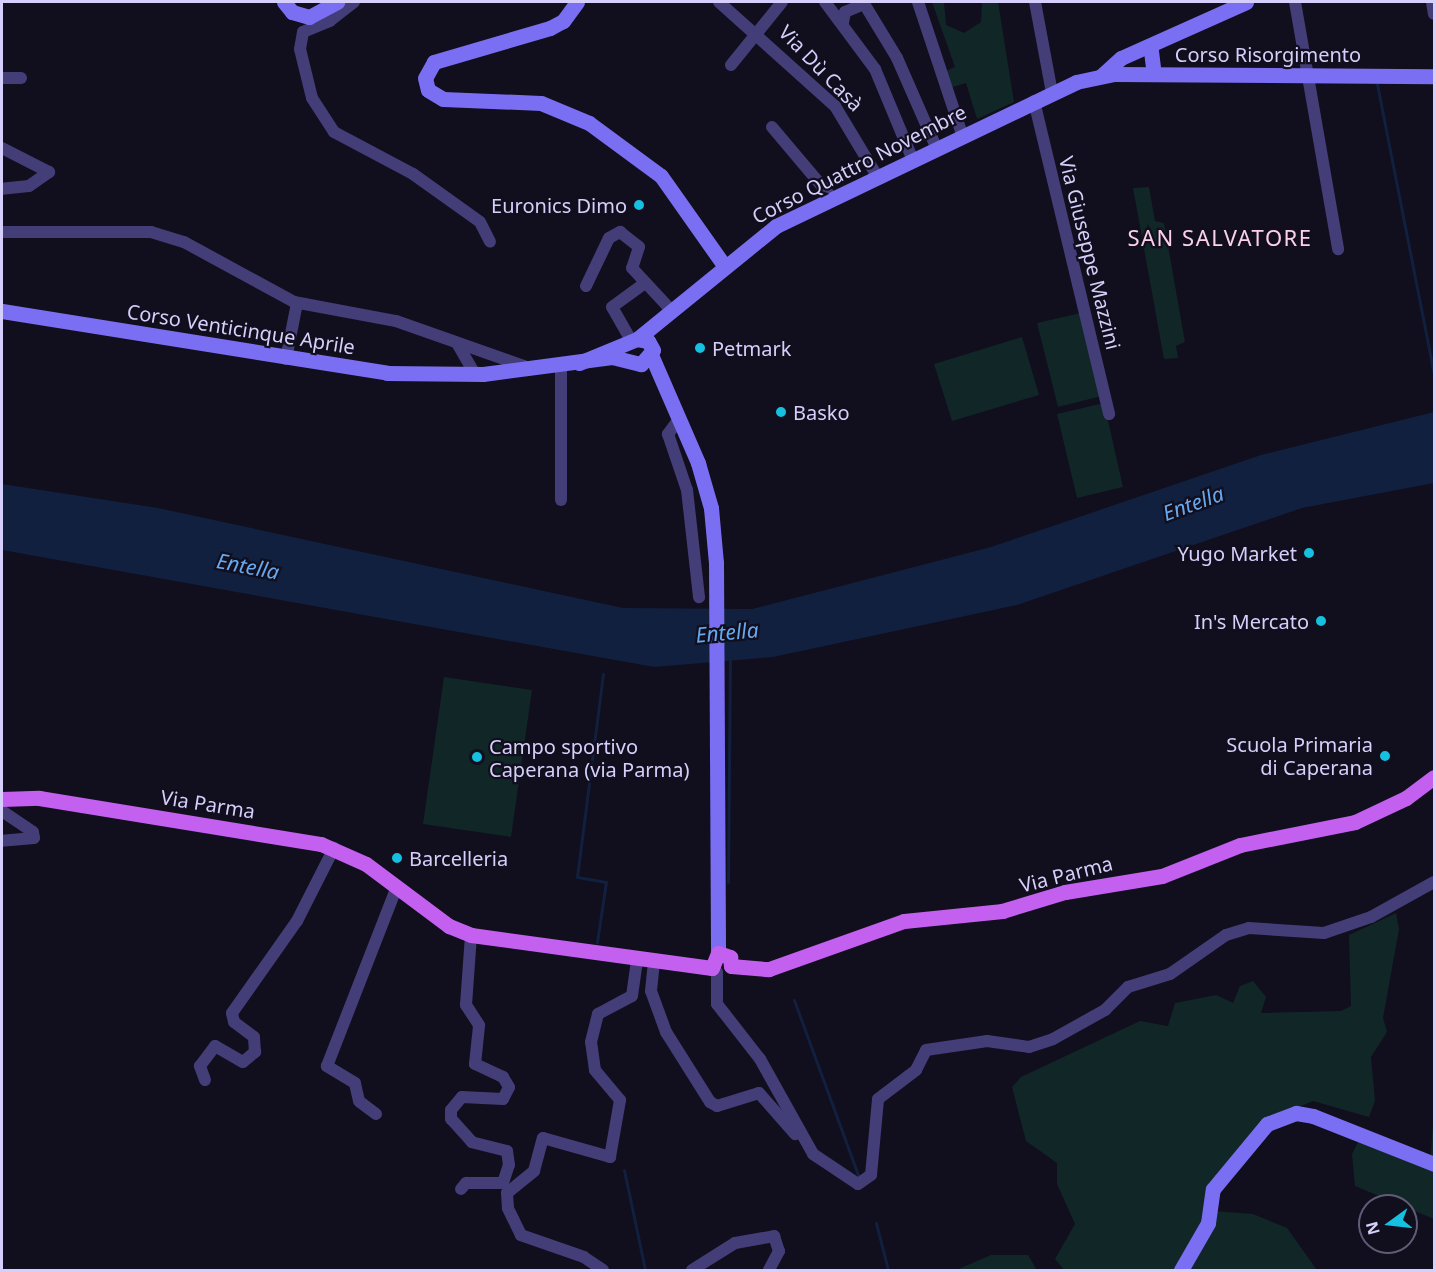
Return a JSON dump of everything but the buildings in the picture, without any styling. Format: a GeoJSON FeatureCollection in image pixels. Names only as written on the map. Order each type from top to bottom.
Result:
{"type":"FeatureCollection","features":[{"type":"Feature","properties":{"kind":"main road"},"geometry":{"type":"LineString","coordinates":[[284,2],[292,12],[309,17],[338,2]]}},
{"type":"Feature","properties":{"kind":"main road"},"geometry":{"type":"LineString","coordinates":[[578,2],[563,21],[550,28],[434,62],[426,72],[428,90],[443,99],[541,103],[589,123],[661,176],[723,264]]}},
{"type":"Feature","properties":{"kind":"main road"},"geometry":{"type":"LineString","coordinates":[[1101,76],[1121,58],[1246,2]]}},
{"type":"Feature","properties":{"kind":"main road"},"geometry":{"type":"LineString","coordinates":[[1120,75],[1164,39]]}},
{"type":"Feature","properties":{"kind":"main road"},"geometry":{"type":"LineString","coordinates":[[1151,51],[1154,74]]}},
{"type":"Feature","properties":{"kind":"main road","name":"Corso Risorgimento"},"geometry":{"type":"LineString","coordinates":[[1101,76],[1154,74],[1434,76]]}},
{"type":"Feature","properties":{"kind":"main road","name":"Corso Quattro Novembre"},"geometry":{"type":"LineString","coordinates":[[579,363],[640,351],[671,312],[723,264],[776,226],[962,134],[1052,93],[1101,76]]}},
{"type":"Feature","properties":{"kind":"main road","name":"Corso Venticinque Aprile"},"geometry":{"type":"LineString","coordinates":[[2,311],[286,359],[387,373],[479,374],[561,368],[579,363]]}},
{"type":"Feature","properties":{"kind":"main road"},"geometry":{"type":"LineString","coordinates":[[640,351],[679,419],[706,488],[716,562],[716,964]]}},
{"type":"Feature","properties":{"kind":"main road","name":"Via Parma"},"geometry":{"type":"LineString","coordinates":[[2,799],[39,798],[334,848],[471,935],[654,962],[716,964],[727,954],[731,966],[768,969],[904,921],[1002,911],[1065,892],[1161,876],[1240,845],[1355,822],[1406,798],[1434,777]]}},
{"type":"Feature","properties":{"kind":"main road"},"geometry":{"type":"LineString","coordinates":[[1181,1270],[1208,1224],[1214,1189],[1267,1124],[1296,1113],[1313,1116],[1434,1164]]}},
{"type":"Feature","properties":{"kind":"street"},"geometry":{"type":"LineString","coordinates":[[354,2],[330,21],[303,32],[300,49],[312,99],[334,132],[413,174],[480,222],[490,242]]}},
{"type":"Feature","properties":{"kind":"street","name":"Via Dù Casà"},"geometry":{"type":"LineString","coordinates":[[719,2],[757,32],[841,113],[877,176]]}},
{"type":"Feature","properties":{"kind":"street"},"geometry":{"type":"LineString","coordinates":[[731,65],[782,2]]}},
{"type":"Feature","properties":{"kind":"street"},"geometry":{"type":"LineString","coordinates":[[825,2],[843,23],[875,69],[912,158]]}},
{"type":"Feature","properties":{"kind":"street"},"geometry":{"type":"LineString","coordinates":[[918,2],[962,134]]}},
{"type":"Feature","properties":{"kind":"street"},"geometry":{"type":"LineString","coordinates":[[1035,2],[1052,93]]}},
{"type":"Feature","properties":{"kind":"street"},"geometry":{"type":"LineString","coordinates":[[1295,2],[1338,249]]}},
{"type":"Feature","properties":{"kind":"street"},"geometry":{"type":"LineString","coordinates":[[1432,2],[1434,14]]}},
{"type":"Feature","properties":{"kind":"street"},"geometry":{"type":"LineString","coordinates":[[843,23],[845,12],[863,3],[897,58],[936,147]]}},
{"type":"Feature","properties":{"kind":"street"},"geometry":{"type":"LineString","coordinates":[[2,78],[21,78]]}},
{"type":"Feature","properties":{"kind":"street","name":"Via Giuseppe Mazzini"},"geometry":{"type":"LineString","coordinates":[[1034,101],[1109,414]]}},
{"type":"Feature","properties":{"kind":"street"},"geometry":{"type":"LineString","coordinates":[[772,127],[832,198]]}},
{"type":"Feature","properties":{"kind":"street"},"geometry":{"type":"LineString","coordinates":[[2,148],[49,172],[29,186],[2,189]]}},
{"type":"Feature","properties":{"kind":"street"},"geometry":{"type":"LineString","coordinates":[[2,232],[151,232],[184,242],[242,278],[297,303],[396,321],[539,370]]}},
{"type":"Feature","properties":{"kind":"street"},"geometry":{"type":"LineString","coordinates":[[586,285],[609,238],[620,232],[638,243],[632,268],[671,312]]}},
{"type":"Feature","properties":{"kind":"street"},"geometry":{"type":"LineString","coordinates":[[640,351],[612,307],[645,283]]}},
{"type":"Feature","properties":{"kind":"street"},"geometry":{"type":"LineString","coordinates":[[286,359],[297,303]]}},
{"type":"Feature","properties":{"kind":"street"},"geometry":{"type":"LineString","coordinates":[[454,340],[479,374]]}},
{"type":"Feature","properties":{"kind":"street"},"geometry":{"type":"LineString","coordinates":[[479,374],[484,353]]}},
{"type":"Feature","properties":{"kind":"street"},"geometry":{"type":"LineString","coordinates":[[561,368],[561,500]]}},
{"type":"Feature","properties":{"kind":"street"},"geometry":{"type":"LineString","coordinates":[[679,419],[668,434],[687,490],[699,597]]}},
{"type":"Feature","properties":{"kind":"street"},"geometry":{"type":"LineString","coordinates":[[2,811],[33,831],[34,838],[2,841]]}},
{"type":"Feature","properties":{"kind":"street"},"geometry":{"type":"LineString","coordinates":[[205,1080],[200,1066],[215,1046],[243,1062],[255,1052],[254,1037],[234,1022],[232,1013],[297,921],[334,848]]}},
{"type":"Feature","properties":{"kind":"street"},"geometry":{"type":"LineString","coordinates":[[654,962],[651,991],[666,1032],[710,1102],[717,1106],[764,1096],[808,1146],[845,1179],[868,1182],[878,1099],[911,1073],[926,1050],[941,1045],[987,1041],[1029,1047],[1053,1039],[1105,1010],[1128,987],[1170,974],[1226,935],[1250,928],[1324,933],[1371,917],[1434,882]]}},
{"type":"Feature","properties":{"kind":"street"},"geometry":{"type":"LineString","coordinates":[[376,1114],[359,1101],[355,1083],[327,1066],[397,886]]}},
{"type":"Feature","properties":{"kind":"street"},"geometry":{"type":"LineString","coordinates":[[460,1189],[466,1183],[503,1183],[509,1165],[507,1151],[472,1142],[451,1119],[451,1110],[462,1096],[502,1099],[509,1088],[503,1077],[475,1064],[479,1025],[466,1005],[471,935]]}},
{"type":"Feature","properties":{"kind":"street"},"geometry":{"type":"LineString","coordinates":[[603,1270],[584,1257],[521,1235],[508,1208],[507,1192],[534,1171],[543,1138],[610,1157],[620,1100],[595,1070],[591,1042],[598,1014],[632,996],[637,959]]}},
{"type":"Feature","properties":{"kind":"street"},"geometry":{"type":"LineString","coordinates":[[716,964],[717,1004],[760,1059],[808,1146]]}},
{"type":"Feature","properties":{"kind":"street"},"geometry":{"type":"LineString","coordinates":[[692,1270],[735,1243],[774,1236],[779,1251],[769,1270]]}},
{"type":"Feature","properties":{"kind":"street"},"geometry":{"type":"LineString","coordinates":[[584,1257],[589,1270]]}},
{"type":"Feature","properties":{"kind":"green space"},"geometry":{"type":"Polygon","coordinates":[[[932,2],[944,2],[946,25],[964,33],[981,22],[982,2],[998,2],[1014,102],[977,119],[966,83],[949,88],[944,72],[955,67],[932,2]]]}},
{"type":"Feature","properties":{"kind":"green space"},"geometry":{"type":"Polygon","coordinates":[[[1149,187],[1155,221],[1164,223],[1185,342],[1176,346],[1178,358],[1164,359],[1133,188],[1149,187]]]}},
{"type":"Feature","properties":{"kind":"green space"},"geometry":{"type":"Polygon","coordinates":[[[1081,313],[1102,396],[1058,407],[1037,323],[1081,313]]]}},
{"type":"Feature","properties":{"kind":"green space"},"geometry":{"type":"Polygon","coordinates":[[[1022,337],[1039,395],[952,421],[934,364],[1022,337]]]}},
{"type":"Feature","properties":{"kind":"green space"},"geometry":{"type":"Polygon","coordinates":[[[1104,403],[1123,487],[1077,498],[1057,414],[1104,403]]]}},
{"type":"Feature","properties":{"kind":"green space","name":"Campo sportivo Caperana (via Parma)"},"geometry":{"type":"Polygon","coordinates":[[[444,677],[532,690],[511,837],[423,824],[444,677]]]}},
{"type":"Feature","properties":{"kind":"green space"},"geometry":{"type":"Polygon","coordinates":[[[1396,913],[1399,929],[1383,1018],[1387,1032],[1371,1057],[1375,1101],[1369,1117],[1313,1101],[1262,1122],[1175,1270],[1064,1270],[1055,1259],[1075,1224],[1057,1184],[1057,1163],[1026,1141],[1012,1087],[1021,1077],[1140,1021],[1168,1026],[1175,1003],[1216,995],[1233,1003],[1240,986],[1253,981],[1266,997],[1261,1013],[1341,1011],[1351,1006],[1349,935],[1396,913]]]}},
{"type":"Feature","properties":{"kind":"green space"},"geometry":{"type":"Polygon","coordinates":[[[1434,1107],[1434,1219],[1418,1212],[1418,1194],[1374,1194],[1355,1186],[1352,1154],[1358,1142],[1430,1167],[1434,1107]]]}},
{"type":"Feature","properties":{"kind":"green space"},"geometry":{"type":"Polygon","coordinates":[[[1214,1211],[1253,1214],[1287,1228],[1317,1270],[1188,1270],[1214,1211]]]}},
{"type":"Feature","properties":{"kind":"green space"},"geometry":{"type":"Polygon","coordinates":[[[991,1255],[1028,1255],[1037,1270],[956,1270],[991,1255]]]}},
{"type":"Feature","properties":{"kind":"water","name":"Entella"},"geometry":{"type":"Polygon","coordinates":[[[1434,412],[1434,483],[1302,508],[1017,605],[773,657],[654,667],[2,550],[2,484],[158,508],[623,608],[752,609],[991,547],[1261,455],[1434,412]]]}},
{"type":"Feature","properties":{"kind":"waterway"},"geometry":{"type":"LineString","coordinates":[[1377,84],[1434,375]]}},
{"type":"Feature","properties":{"kind":"waterway"},"geometry":{"type":"LineString","coordinates":[[728,882],[730,656]]}},
{"type":"Feature","properties":{"kind":"waterway"},"geometry":{"type":"LineString","coordinates":[[597,942],[606,882],[577,877],[603,674]]}},
{"type":"Feature","properties":{"kind":"waterway"},"geometry":{"type":"LineString","coordinates":[[794,1000],[858,1175]]}},
{"type":"Feature","properties":{"kind":"waterway"},"geometry":{"type":"LineString","coordinates":[[624,1170],[645,1270]]}},
{"type":"Feature","properties":{"kind":"waterway"},"geometry":{"type":"LineString","coordinates":[[876,1223],[888,1270]]}},
{"type":"Feature","properties":{"kind":"place","name":"Euronics Dimo"},"geometry":{"type":"Point","coordinates":[639,205]}},
{"type":"Feature","properties":{"kind":"place","name":"Petmark"},"geometry":{"type":"Point","coordinates":[700,348]}},
{"type":"Feature","properties":{"kind":"place","name":"Basko"},"geometry":{"type":"Point","coordinates":[781,412]}},
{"type":"Feature","properties":{"kind":"place","name":"Yugo Market"},"geometry":{"type":"Point","coordinates":[1309,553]}},
{"type":"Feature","properties":{"kind":"place","name":"In's Mercato"},"geometry":{"type":"Point","coordinates":[1321,621]}},
{"type":"Feature","properties":{"kind":"place","name":"Scuola Primaria di Caperana"},"geometry":{"type":"Point","coordinates":[1385,756]}},
{"type":"Feature","properties":{"kind":"place","name":"Campo sportivo Caperana (via Parma)"},"geometry":{"type":"Point","coordinates":[477,757]}},
{"type":"Feature","properties":{"kind":"place","name":"Barcelleria"},"geometry":{"type":"Point","coordinates":[397,858]}},
{"type":"Feature","properties":{"kind":"district","name":"SAN SALVATORE"},"geometry":{"type":"Point","coordinates":[1220,238]}}]}
